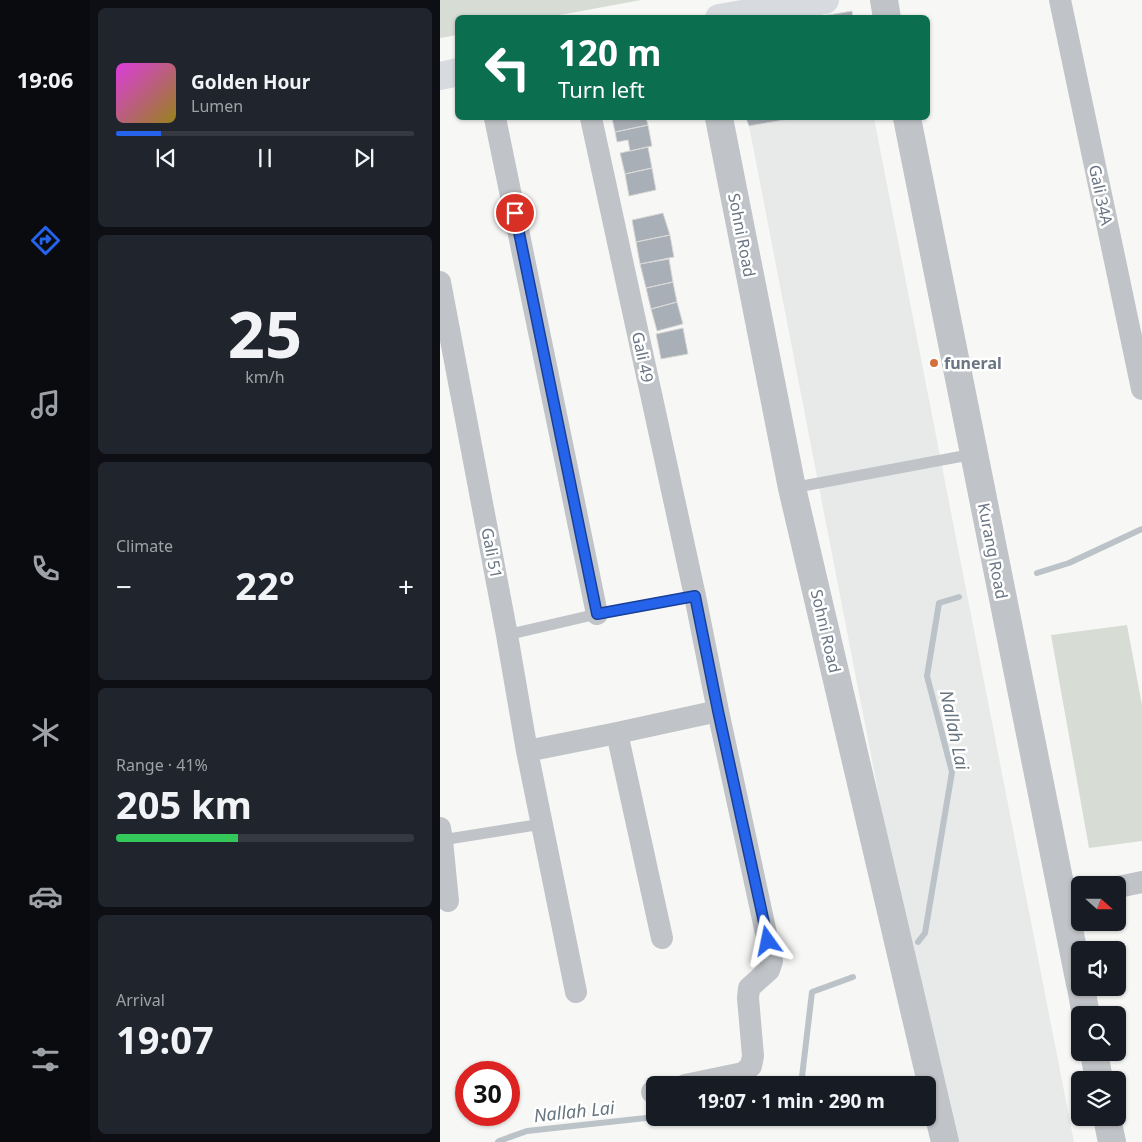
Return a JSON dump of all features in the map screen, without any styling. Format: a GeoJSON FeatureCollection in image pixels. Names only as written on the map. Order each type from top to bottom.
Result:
{"type":"FeatureCollection","features":[{"type":"Feature","properties":{"kind":"main road"},"geometry":{"type":"LineString","coordinates":[[737,15],[825,0]]}},
{"type":"Feature","properties":{"kind":"main road"},"geometry":{"type":"LineString","coordinates":[[440,76],[455,73]]}},
{"type":"Feature","properties":{"kind":"street"},"geometry":{"type":"LineString","coordinates":[[884,0],[886,15]]}},
{"type":"Feature","properties":{"kind":"street","name":"Gali 34A"},"geometry":{"type":"LineString","coordinates":[[1060,0],[1142,389]]}},
{"type":"Feature","properties":{"kind":"street"},"geometry":{"type":"LineString","coordinates":[[496,120],[597,614]]}},
{"type":"Feature","properties":{"kind":"street","name":"Gali 49"},"geometry":{"type":"LineString","coordinates":[[591,120],[772,961],[769,970],[749,988],[748,998],[753,1056],[751,1066],[743,1073],[728,1076]]}},
{"type":"Feature","properties":{"kind":"street","name":"Sohni Road"},"geometry":{"type":"LineString","coordinates":[[719,120],[792,488],[945,1142]]}},
{"type":"Feature","properties":{"kind":"street","name":"Kurang Road"},"geometry":{"type":"LineString","coordinates":[[907,120],[974,454],[1071,896]]}},
{"type":"Feature","properties":{"kind":"street","name":"Gali 51"},"geometry":{"type":"LineString","coordinates":[[440,282],[527,751],[576,992]]}},
{"type":"Feature","properties":{"kind":"street"},"geometry":{"type":"LineString","coordinates":[[527,751],[718,711]]}},
{"type":"Feature","properties":{"kind":"street"},"geometry":{"type":"LineString","coordinates":[[617,733],[662,938]]}},
{"type":"Feature","properties":{"kind":"street"},"geometry":{"type":"LineString","coordinates":[[441,834],[444,902]]}},
{"type":"Feature","properties":{"kind":"street"},"geometry":{"type":"LineString","coordinates":[[1126,885],[1142,882]]}},
{"type":"Feature","properties":{"kind":"street"},"geometry":{"type":"LineString","coordinates":[[1109,1126],[1112,1142]]}},
{"type":"Feature","properties":{"kind":"lane"},"geometry":{"type":"LineString","coordinates":[[792,488],[974,454]]}},
{"type":"Feature","properties":{"kind":"lane"},"geometry":{"type":"LineString","coordinates":[[507,635],[597,614],[695,596]]}},
{"type":"Feature","properties":{"kind":"lane"},"geometry":{"type":"LineString","coordinates":[[441,834],[542,824]]}},
{"type":"Feature","properties":{"kind":"shaded area"},"geometry":{"type":"Polygon","coordinates":[[[440,0],[641,0],[560,15],[455,15],[455,35],[440,38],[440,0]]]}},
{"type":"Feature","properties":{"kind":"shaded area"},"geometry":{"type":"Polygon","coordinates":[[[784,120],[874,120],[1074,1142],[946,1142],[936,1090],[936,1076],[933,1076],[749,126],[784,120]]]}},
{"type":"Feature","properties":{"kind":"shaded area"},"geometry":{"type":"Polygon","coordinates":[[[1127,625],[1142,705],[1142,841],[1089,848],[1051,635],[1127,625]]]}},
{"type":"Feature","properties":{"kind":"building"},"geometry":{"type":"Polygon","coordinates":[[[852,11],[853,15],[829,15],[852,11]]]}},
{"type":"Feature","properties":{"kind":"building"},"geometry":{"type":"Polygon","coordinates":[[[612,120],[647,120],[648,125],[615,132],[612,120]]]}},
{"type":"Feature","properties":{"kind":"building"},"geometry":{"type":"Polygon","coordinates":[[[747,120],[784,120],[749,126],[747,120]]]}},
{"type":"Feature","properties":{"kind":"building"},"geometry":{"type":"Polygon","coordinates":[[[648,125],[652,146],[630,151],[628,140],[617,142],[615,132],[648,125]]]}},
{"type":"Feature","properties":{"kind":"building"},"geometry":{"type":"Polygon","coordinates":[[[648,147],[652,168],[625,174],[620,153],[648,147]]]}},
{"type":"Feature","properties":{"kind":"building"},"geometry":{"type":"Polygon","coordinates":[[[652,168],[656,190],[629,196],[625,174],[652,168]]]}},
{"type":"Feature","properties":{"kind":"building"},"geometry":{"type":"Polygon","coordinates":[[[663,213],[670,235],[636,242],[632,220],[663,213]]]}},
{"type":"Feature","properties":{"kind":"building"},"geometry":{"type":"Polygon","coordinates":[[[670,235],[674,257],[640,264],[636,242],[670,235]]]}},
{"type":"Feature","properties":{"kind":"building"},"geometry":{"type":"Polygon","coordinates":[[[669,259],[673,282],[646,288],[640,264],[669,259]]]}},
{"type":"Feature","properties":{"kind":"building"},"geometry":{"type":"Polygon","coordinates":[[[673,282],[677,302],[651,309],[646,288],[673,282]]]}},
{"type":"Feature","properties":{"kind":"building"},"geometry":{"type":"Polygon","coordinates":[[[677,302],[683,324],[657,331],[651,309],[677,302]]]}},
{"type":"Feature","properties":{"kind":"building"},"geometry":{"type":"Polygon","coordinates":[[[683,328],[688,354],[661,359],[656,334],[683,328]]]}},
{"type":"Feature","properties":{"kind":"waterway","name":"Nallah Lai"},"geometry":{"type":"LineString","coordinates":[[1037,573],[1069,563],[1142,529]]}},
{"type":"Feature","properties":{"kind":"waterway","name":"Nallah Lai"},"geometry":{"type":"LineString","coordinates":[[918,942],[925,933],[952,772],[927,676],[939,603],[959,597]]}},
{"type":"Feature","properties":{"kind":"waterway","name":"Nallah Lai"},"geometry":{"type":"LineString","coordinates":[[802,1076],[812,992],[853,977]]}},
{"type":"Feature","properties":{"kind":"waterway","name":"Nallah Lai"},"geometry":{"type":"LineString","coordinates":[[498,1142],[527,1131],[646,1118]]}},
{"type":"Feature","properties":{"kind":"place","name":"funeral"},"geometry":{"type":"Point","coordinates":[934,363]}},
{"type":"Feature","properties":{"kind":"route"},"geometry":{"type":"LineString","coordinates":[[515,213],[597,614],[695,596],[768,941]]}}]}
